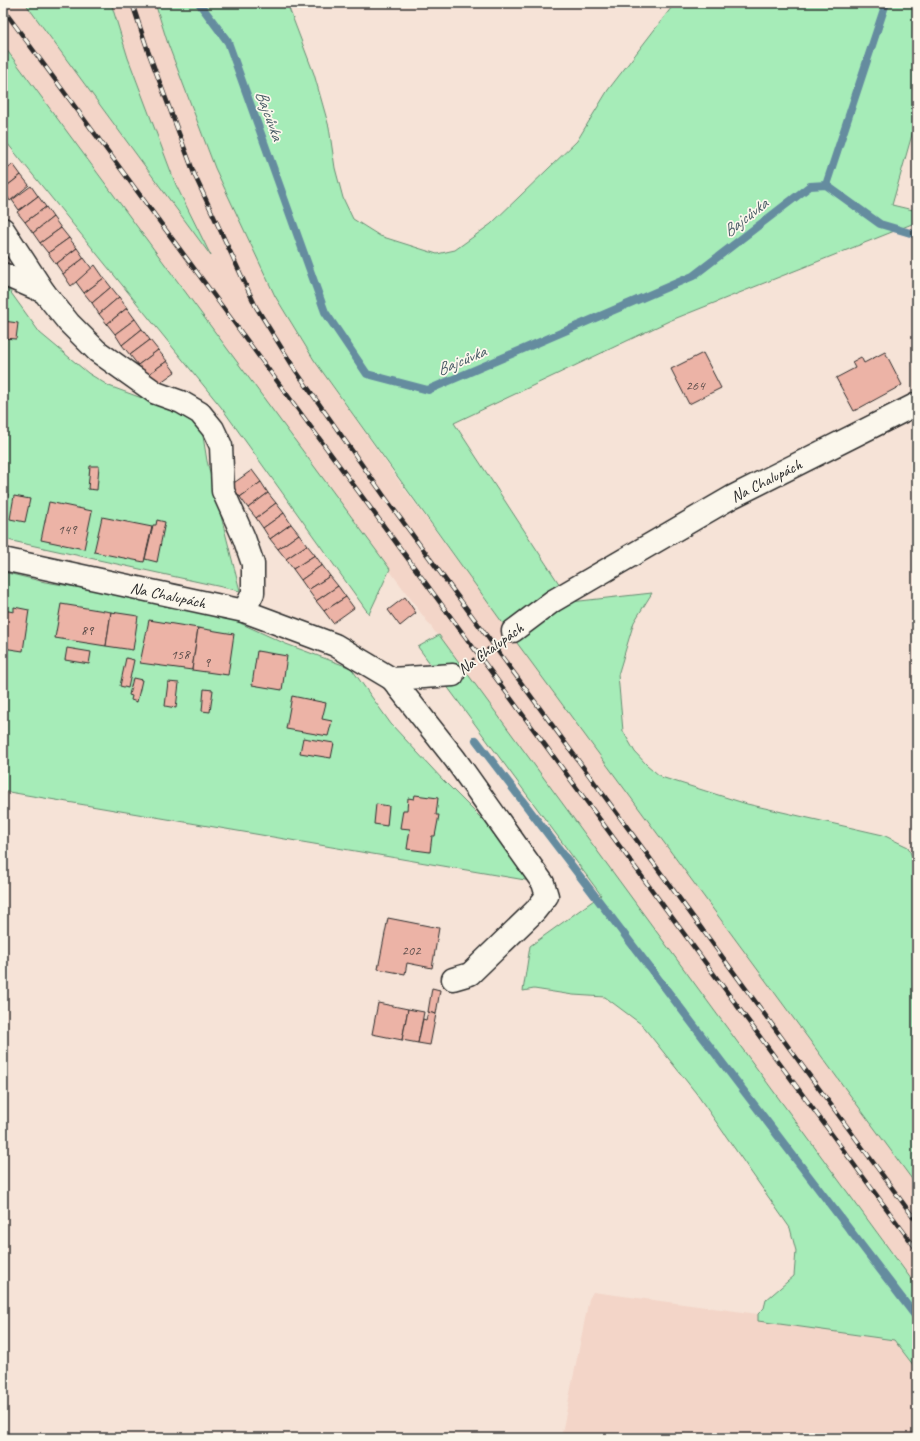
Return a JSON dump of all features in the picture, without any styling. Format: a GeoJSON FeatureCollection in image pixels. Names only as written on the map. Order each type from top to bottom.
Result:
{"type":"FeatureCollection","features":[{"type":"Feature","properties":{"kind":"street"},"geometry":{"type":"LineString","coordinates":[[3,229],[44,292],[69,323],[97,351],[156,393],[181,402],[200,413],[213,429],[221,446],[223,491],[244,538],[253,564],[253,593],[244,611]]}},
{"type":"Feature","properties":{"kind":"street"},"geometry":{"type":"LineString","coordinates":[[3,274],[44,292]]}},
{"type":"Feature","properties":{"kind":"street","name":"Na Chalupách"},"geometry":{"type":"LineString","coordinates":[[513,632],[552,601],[732,497],[917,404]]}},
{"type":"Feature","properties":{"kind":"street","name":"Na Chalupách"},"geometry":{"type":"LineString","coordinates":[[3,559],[244,611],[335,645],[392,679],[452,675]]}},
{"type":"Feature","properties":{"kind":"street"},"geometry":{"type":"LineString","coordinates":[[392,679],[455,759],[543,883],[546,896],[535,912],[470,974],[453,979]]}},
{"type":"Feature","properties":{"kind":"path","name":"Na Chalupách"},"geometry":{"type":"LineString","coordinates":[[452,675],[513,632]]}},
{"type":"Feature","properties":{"kind":"shaded area"},"geometry":{"type":"Polygon","coordinates":[[[3,3],[25,3],[209,253],[176,185],[128,58],[111,3],[155,3],[168,44],[215,168],[275,296],[314,360],[401,484],[917,1186],[917,1287],[3,45],[3,3]]]}},
{"type":"Feature","properties":{"kind":"shaded area"},"geometry":{"type":"Polygon","coordinates":[[[593,1292],[758,1314],[758,1321],[894,1340],[917,1370],[917,1438],[561,1438],[589,1299],[593,1292]]]}},
{"type":"Feature","properties":{"kind":"green space"},"geometry":{"type":"Polygon","coordinates":[[[25,3],[111,3],[128,58],[176,185],[211,256],[25,3]]]}},
{"type":"Feature","properties":{"kind":"green space"},"geometry":{"type":"Polygon","coordinates":[[[155,3],[287,3],[314,74],[329,127],[335,168],[343,198],[353,219],[380,236],[437,254],[455,250],[491,224],[577,141],[608,90],[675,3],[917,3],[917,117],[892,205],[917,211],[917,222],[669,321],[454,423],[571,602],[652,593],[634,622],[618,675],[623,731],[635,752],[646,764],[661,777],[747,804],[883,835],[908,847],[914,861],[917,861],[917,1186],[517,643],[314,360],[275,296],[215,168],[168,44],[155,3]]]}},
{"type":"Feature","properties":{"kind":"green space"},"geometry":{"type":"Polygon","coordinates":[[[3,45],[390,569],[369,614],[221,407],[3,138],[3,45]]]}},
{"type":"Feature","properties":{"kind":"green space"},"geometry":{"type":"Polygon","coordinates":[[[3,289],[9,290],[40,333],[88,373],[109,386],[191,416],[202,430],[207,461],[240,591],[3,539],[3,289]]]}},
{"type":"Feature","properties":{"kind":"green space"},"geometry":{"type":"Polygon","coordinates":[[[3,572],[45,582],[113,593],[229,618],[286,644],[351,668],[391,724],[443,780],[493,830],[531,881],[3,791],[3,572]]]}},
{"type":"Feature","properties":{"kind":"green space"},"geometry":{"type":"Polygon","coordinates":[[[439,635],[917,1287],[917,1370],[894,1340],[758,1321],[758,1314],[764,1308],[766,1300],[794,1276],[796,1251],[790,1228],[696,1093],[641,1024],[605,997],[573,995],[534,989],[523,991],[530,946],[601,895],[418,647],[439,635]]]}},
{"type":"Feature","properties":{"kind":"building"},"geometry":{"type":"Polygon","coordinates":[[[3,158],[10,168],[3,173],[3,158]]]}},
{"type":"Feature","properties":{"kind":"building"},"geometry":{"type":"Polygon","coordinates":[[[13,164],[21,175],[3,189],[3,173],[13,164]]]}},
{"type":"Feature","properties":{"kind":"building"},"geometry":{"type":"Polygon","coordinates":[[[21,175],[29,185],[10,201],[3,189],[21,175]]]}},
{"type":"Feature","properties":{"kind":"building"},"geometry":{"type":"Polygon","coordinates":[[[31,186],[38,196],[19,210],[12,200],[31,186]]]}},
{"type":"Feature","properties":{"kind":"building"},"geometry":{"type":"Polygon","coordinates":[[[38,196],[46,207],[25,222],[17,212],[38,196]]]}},
{"type":"Feature","properties":{"kind":"building"},"geometry":{"type":"Polygon","coordinates":[[[46,207],[53,217],[33,233],[25,222],[46,207]]]}},
{"type":"Feature","properties":{"kind":"building"},"geometry":{"type":"Polygon","coordinates":[[[53,217],[61,228],[40,243],[33,233],[53,217]]]}},
{"type":"Feature","properties":{"kind":"building"},"geometry":{"type":"Polygon","coordinates":[[[61,228],[69,238],[48,253],[40,243],[61,228]]]}},
{"type":"Feature","properties":{"kind":"building"},"geometry":{"type":"Polygon","coordinates":[[[69,238],[77,248],[56,264],[48,253],[69,238]]]}},
{"type":"Feature","properties":{"kind":"building"},"geometry":{"type":"Polygon","coordinates":[[[77,248],[84,258],[63,274],[56,264],[77,248]]]}},
{"type":"Feature","properties":{"kind":"building"},"geometry":{"type":"Polygon","coordinates":[[[84,258],[92,269],[71,286],[63,274],[84,258]]]}},
{"type":"Feature","properties":{"kind":"building"},"geometry":{"type":"Polygon","coordinates":[[[95,265],[104,278],[84,293],[76,282],[95,265]]]}},
{"type":"Feature","properties":{"kind":"building"},"geometry":{"type":"Polygon","coordinates":[[[104,278],[111,287],[92,303],[84,293],[104,278]]]}},
{"type":"Feature","properties":{"kind":"building"},"geometry":{"type":"Polygon","coordinates":[[[111,287],[119,297],[99,314],[92,303],[111,287]]]}},
{"type":"Feature","properties":{"kind":"building"},"geometry":{"type":"Polygon","coordinates":[[[119,297],[127,308],[107,324],[99,314],[119,297]]]}},
{"type":"Feature","properties":{"kind":"building"},"geometry":{"type":"Polygon","coordinates":[[[127,308],[135,319],[115,334],[107,324],[127,308]]]}},
{"type":"Feature","properties":{"kind":"building"},"geometry":{"type":"Polygon","coordinates":[[[135,319],[142,329],[122,345],[115,334],[135,319]]]}},
{"type":"Feature","properties":{"kind":"building"},"geometry":{"type":"Polygon","coordinates":[[[3,321],[18,323],[16,339],[3,338],[3,321]]]}},
{"type":"Feature","properties":{"kind":"building"},"geometry":{"type":"Polygon","coordinates":[[[142,329],[150,340],[130,355],[122,345],[142,329]]]}},
{"type":"Feature","properties":{"kind":"building"},"geometry":{"type":"Polygon","coordinates":[[[150,340],[158,350],[138,365],[130,355],[150,340]]]}},
{"type":"Feature","properties":{"kind":"building"},"geometry":{"type":"Polygon","coordinates":[[[158,350],[167,361],[146,376],[138,365],[158,350]]]}},
{"type":"Feature","properties":{"kind":"building"},"geometry":{"type":"Polygon","coordinates":[[[885,352],[902,385],[854,411],[836,378],[855,368],[852,362],[861,357],[864,363],[885,352]]]}},
{"type":"Feature","properties":{"kind":"building"},"geometry":{"type":"Polygon","coordinates":[[[703,353],[721,388],[689,404],[671,369],[703,353]]]}},
{"type":"Feature","properties":{"kind":"building"},"geometry":{"type":"Polygon","coordinates":[[[167,361],[175,372],[154,387],[146,376],[167,361]]]}},
{"type":"Feature","properties":{"kind":"building"},"geometry":{"type":"Polygon","coordinates":[[[90,466],[99,466],[97,490],[88,489],[90,466]]]}},
{"type":"Feature","properties":{"kind":"building"},"geometry":{"type":"Polygon","coordinates":[[[252,470],[261,482],[240,497],[231,485],[252,470]]]}},
{"type":"Feature","properties":{"kind":"building"},"geometry":{"type":"Polygon","coordinates":[[[261,482],[268,493],[248,508],[240,497],[261,482]]]}},
{"type":"Feature","properties":{"kind":"building"},"geometry":{"type":"Polygon","coordinates":[[[3,493],[8,494],[3,529],[3,493]]]}},
{"type":"Feature","properties":{"kind":"building"},"geometry":{"type":"Polygon","coordinates":[[[268,493],[276,503],[256,518],[248,508],[268,493]]]}},
{"type":"Feature","properties":{"kind":"building"},"geometry":{"type":"Polygon","coordinates":[[[14,496],[30,499],[25,522],[10,519],[14,496]]]}},
{"type":"Feature","properties":{"kind":"building"},"geometry":{"type":"Polygon","coordinates":[[[49,502],[92,511],[84,549],[41,540],[49,502]]]}},
{"type":"Feature","properties":{"kind":"building"},"geometry":{"type":"Polygon","coordinates":[[[276,503],[284,513],[263,528],[256,518],[276,503]]]}},
{"type":"Feature","properties":{"kind":"building"},"geometry":{"type":"Polygon","coordinates":[[[284,513],[291,524],[270,539],[263,528],[284,513]]]}},
{"type":"Feature","properties":{"kind":"building"},"geometry":{"type":"Polygon","coordinates":[[[102,517],[152,527],[144,562],[94,552],[102,517]]]}},
{"type":"Feature","properties":{"kind":"building"},"geometry":{"type":"Polygon","coordinates":[[[157,520],[165,522],[157,562],[145,559],[153,525],[156,525],[157,520]]]}},
{"type":"Feature","properties":{"kind":"building"},"geometry":{"type":"Polygon","coordinates":[[[291,524],[299,534],[278,549],[270,539],[291,524]]]}},
{"type":"Feature","properties":{"kind":"building"},"geometry":{"type":"Polygon","coordinates":[[[299,534],[307,545],[286,559],[278,549],[299,534]]]}},
{"type":"Feature","properties":{"kind":"building"},"geometry":{"type":"Polygon","coordinates":[[[307,545],[315,555],[293,569],[286,559],[307,545]]]}},
{"type":"Feature","properties":{"kind":"building"},"geometry":{"type":"Polygon","coordinates":[[[315,555],[322,565],[301,580],[293,569],[315,555]]]}},
{"type":"Feature","properties":{"kind":"building"},"geometry":{"type":"Polygon","coordinates":[[[322,565],[330,576],[308,590],[301,580],[322,565]]]}},
{"type":"Feature","properties":{"kind":"building"},"geometry":{"type":"Polygon","coordinates":[[[330,576],[338,586],[316,601],[308,590],[330,576]]]}},
{"type":"Feature","properties":{"kind":"building"},"geometry":{"type":"Polygon","coordinates":[[[338,586],[346,597],[324,611],[316,601],[338,586]]]}},
{"type":"Feature","properties":{"kind":"building"},"geometry":{"type":"Polygon","coordinates":[[[346,597],[354,608],[333,623],[324,611],[346,597]]]}},
{"type":"Feature","properties":{"kind":"building"},"geometry":{"type":"Polygon","coordinates":[[[405,597],[416,613],[400,626],[388,610],[405,597]]]}},
{"type":"Feature","properties":{"kind":"building"},"geometry":{"type":"Polygon","coordinates":[[[61,604],[111,612],[106,646],[55,638],[61,604]]]}},
{"type":"Feature","properties":{"kind":"building"},"geometry":{"type":"Polygon","coordinates":[[[14,607],[29,610],[23,651],[3,648],[3,610],[14,612],[14,607]]]}},
{"type":"Feature","properties":{"kind":"building"},"geometry":{"type":"Polygon","coordinates":[[[111,612],[138,616],[133,650],[106,646],[111,612]]]}},
{"type":"Feature","properties":{"kind":"building"},"geometry":{"type":"Polygon","coordinates":[[[149,620],[198,628],[192,670],[140,663],[149,620]]]}},
{"type":"Feature","properties":{"kind":"building"},"geometry":{"type":"Polygon","coordinates":[[[198,628],[234,634],[228,675],[192,670],[198,628]]]}},
{"type":"Feature","properties":{"kind":"building"},"geometry":{"type":"Polygon","coordinates":[[[67,648],[91,652],[89,664],[65,660],[67,648]]]}},
{"type":"Feature","properties":{"kind":"building"},"geometry":{"type":"Polygon","coordinates":[[[257,651],[287,656],[282,690],[252,685],[257,651]]]}},
{"type":"Feature","properties":{"kind":"building"},"geometry":{"type":"Polygon","coordinates":[[[126,658],[134,660],[128,688],[120,686],[126,658]]]}},
{"type":"Feature","properties":{"kind":"building"},"geometry":{"type":"Polygon","coordinates":[[[133,678],[142,680],[137,702],[131,700],[132,696],[129,695],[133,678]]]}},
{"type":"Feature","properties":{"kind":"building"},"geometry":{"type":"Polygon","coordinates":[[[168,682],[179,683],[176,708],[165,706],[168,682]]]}},
{"type":"Feature","properties":{"kind":"building"},"geometry":{"type":"Polygon","coordinates":[[[204,689],[213,690],[210,712],[202,711],[204,689]]]}},
{"type":"Feature","properties":{"kind":"building"},"geometry":{"type":"Polygon","coordinates":[[[292,696],[326,703],[322,719],[332,721],[328,736],[286,729],[292,696]]]}},
{"type":"Feature","properties":{"kind":"building"},"geometry":{"type":"Polygon","coordinates":[[[303,738],[334,743],[331,758],[300,753],[303,738]]]}},
{"type":"Feature","properties":{"kind":"building"},"geometry":{"type":"Polygon","coordinates":[[[415,795],[438,798],[436,815],[439,815],[435,836],[432,836],[430,852],[407,849],[410,829],[400,828],[403,810],[407,810],[408,798],[414,799],[415,795]]]}},
{"type":"Feature","properties":{"kind":"building"},"geometry":{"type":"Polygon","coordinates":[[[376,804],[389,806],[387,826],[374,824],[376,804]]]}},
{"type":"Feature","properties":{"kind":"building"},"geometry":{"type":"Polygon","coordinates":[[[388,918],[439,928],[432,968],[407,963],[405,974],[378,969],[388,918]]]}},
{"type":"Feature","properties":{"kind":"building"},"geometry":{"type":"Polygon","coordinates":[[[432,988],[440,990],[436,1014],[428,1012],[432,988]]]}},
{"type":"Feature","properties":{"kind":"building"},"geometry":{"type":"Polygon","coordinates":[[[378,1003],[408,1009],[402,1040],[372,1034],[378,1003]]]}},
{"type":"Feature","properties":{"kind":"building"},"geometry":{"type":"Polygon","coordinates":[[[408,1009],[424,1012],[418,1043],[402,1040],[408,1009]]]}},
{"type":"Feature","properties":{"kind":"building"},"geometry":{"type":"Polygon","coordinates":[[[428,1012],[436,1014],[430,1045],[418,1043],[423,1019],[426,1020],[428,1012]]]}},
{"type":"Feature","properties":{"kind":"waterway","name":"Bajcůvka"},"geometry":{"type":"LineString","coordinates":[[199,3],[228,42],[325,312],[367,374],[428,390],[693,276],[810,186],[826,185],[880,224],[917,235]]}},
{"type":"Feature","properties":{"kind":"waterway"},"geometry":{"type":"LineString","coordinates":[[826,185],[886,3]]}},
{"type":"Feature","properties":{"kind":"waterway"},"geometry":{"type":"LineString","coordinates":[[476,740],[917,1318]]}},
{"type":"Feature","properties":{"kind":"railway"},"geometry":{"type":"LineString","coordinates":[[132,3],[148,51],[195,176],[256,307],[296,371],[384,496],[917,1222]]}},
{"type":"Feature","properties":{"kind":"railway"},"geometry":{"type":"LineString","coordinates":[[3,9],[917,1250]]}}]}
